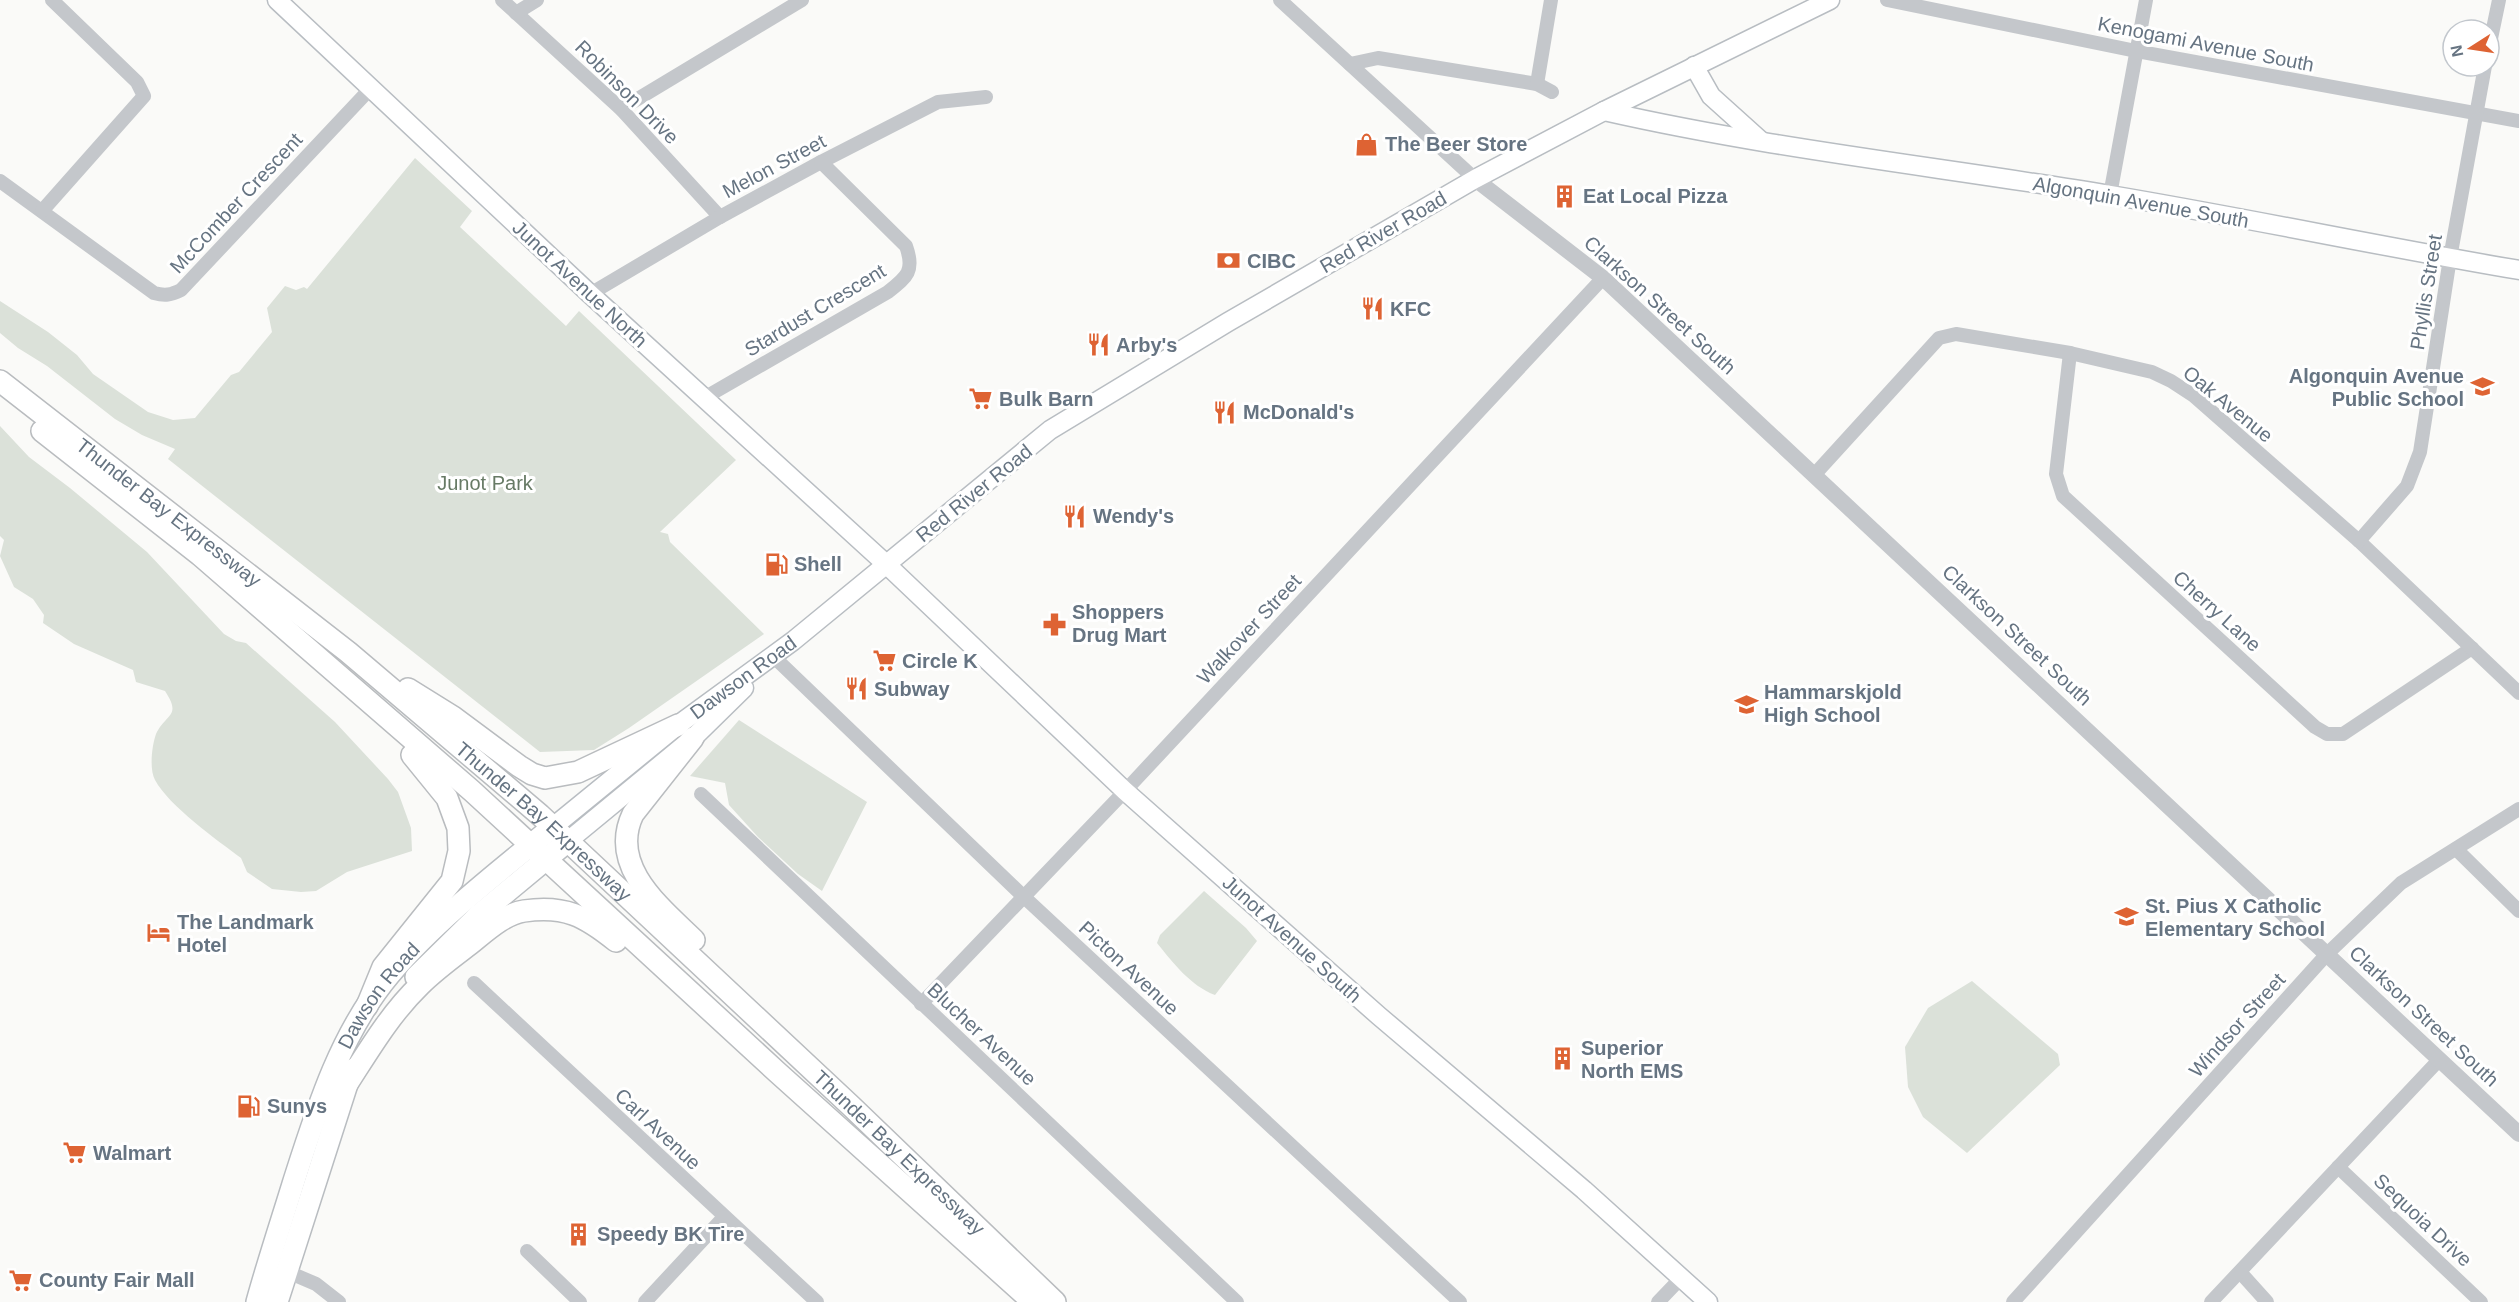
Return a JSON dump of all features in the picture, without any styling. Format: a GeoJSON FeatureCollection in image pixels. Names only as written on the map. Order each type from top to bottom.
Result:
{"type":"FeatureCollection","features":[{"type":"Feature","properties":{"kind":"main road","name":"Junot Avenue North"},"geometry":{"type":"LineString","coordinates":[[277,0],[590,294],[886,564]]}},
{"type":"Feature","properties":{"kind":"main road","name":"Red River Road"},"geometry":{"type":"LineString","coordinates":[[793,641],[1050,430],[1228,322],[1475,179],[1604,111],[1830,0]]}},
{"type":"Feature","properties":{"kind":"main road"},"geometry":{"type":"LineString","coordinates":[[1694,66],[1710,96],[1761,141]]}},
{"type":"Feature","properties":{"kind":"main road","name":"Algonquin Avenue South"},"geometry":{"type":"LineString","coordinates":[[1604,111],[1669,126],[2110,195],[2519,270]]}},
{"type":"Feature","properties":{"kind":"main road","name":"Thunder Bay Expressway"},"geometry":{"type":"LineString","coordinates":[[0,381],[348,651],[561,834],[766,1025],[1056,1302]]}},
{"type":"Feature","properties":{"kind":"main road","name":"Thunder Bay Expressway"},"geometry":{"type":"LineString","coordinates":[[0,399],[200,555],[539,852],[739,1038],[1032,1302]]}},
{"type":"Feature","properties":{"kind":"main road","name":"Junot Avenue South"},"geometry":{"type":"LineString","coordinates":[[886,564],[1125,791],[1379,1016],[1584,1190],[1708,1302]]}},
{"type":"Feature","properties":{"kind":"main road","name":"Dawson Road"},"geometry":{"type":"LineString","coordinates":[[277,1302],[277,1267],[308,1138],[343,1049],[367,1006],[389,975],[421,941],[539,852],[793,641]]}},
{"type":"Feature","properties":{"kind":"main road","name":"Dawson Road"},"geometry":{"type":"LineString","coordinates":[[685,732],[793,641]]}},
{"type":"Feature","properties":{"kind":"main road"},"geometry":{"type":"LineString","coordinates":[[348,651],[453,717],[519,766],[532,774],[545,778],[578,772],[685,732]]}},
{"type":"Feature","properties":{"kind":"main road"},"geometry":{"type":"LineString","coordinates":[[340,678],[430,774],[447,798],[458,828],[459,851],[452,881],[442,896],[399,944],[383,967],[367,1006]]}},
{"type":"Feature","properties":{"kind":"main road"},"geometry":{"type":"LineString","coordinates":[[685,732],[628,824],[625,845],[629,860],[633,871],[647,892],[722,967],[766,1025]]}},
{"type":"Feature","properties":{"kind":"main road","name":"Dawson Road"},"geometry":{"type":"LineString","coordinates":[[257,1302],[277,1267],[346,1084],[380,1020],[401,992],[539,852]]}},
{"type":"Feature","properties":{"kind":"main road"},"geometry":{"type":"LineString","coordinates":[[346,1084],[385,1025],[421,984],[487,930],[522,911],[558,910],[591,920],[739,1038]]}},
{"type":"Feature","properties":{"kind":"street"},"geometry":{"type":"LineString","coordinates":[[42,211],[144,96],[137,82],[52,0]]}},
{"type":"Feature","properties":{"kind":"street","name":"Robinson Drive"},"geometry":{"type":"LineString","coordinates":[[502,0],[621,109],[720,217]]}},
{"type":"Feature","properties":{"kind":"street"},"geometry":{"type":"LineString","coordinates":[[516,12],[537,0]]}},
{"type":"Feature","properties":{"kind":"street"},"geometry":{"type":"LineString","coordinates":[[621,109],[802,0]]}},
{"type":"Feature","properties":{"kind":"street"},"geometry":{"type":"LineString","coordinates":[[1280,0],[1475,179]]}},
{"type":"Feature","properties":{"kind":"street"},"geometry":{"type":"LineString","coordinates":[[1537,84],[1551,0]]}},
{"type":"Feature","properties":{"kind":"street","name":"Kenogami Avenue South"},"geometry":{"type":"LineString","coordinates":[[1887,0],[2136,51],[2519,121]]}},
{"type":"Feature","properties":{"kind":"street"},"geometry":{"type":"LineString","coordinates":[[2110,195],[2146,0]]}},
{"type":"Feature","properties":{"kind":"street"},"geometry":{"type":"LineString","coordinates":[[2495,18],[2499,0]]}},
{"type":"Feature","properties":{"kind":"street"},"geometry":{"type":"LineString","coordinates":[[1350,64],[1378,58],[1537,84],[1552,92]]}},
{"type":"Feature","properties":{"kind":"street","name":"Phyllis Street"},"geometry":{"type":"LineString","coordinates":[[2359,541],[2407,486],[2420,452],[2450,258],[2483,78]]}},
{"type":"Feature","properties":{"kind":"street","name":"McComber Crescent"},"geometry":{"type":"LineString","coordinates":[[0,181],[154,293],[172,294],[181,290],[370,88]]}},
{"type":"Feature","properties":{"kind":"street","name":"Melon Street"},"geometry":{"type":"LineString","coordinates":[[590,294],[720,217],[938,102],[986,97]]}},
{"type":"Feature","properties":{"kind":"street","name":"Stardust Crescent"},"geometry":{"type":"LineString","coordinates":[[704,398],[888,292],[906,277],[911,260],[906,246],[821,162]]}},
{"type":"Feature","properties":{"kind":"street","name":"Clarkson Street South"},"geometry":{"type":"LineString","coordinates":[[1475,179],[1603,278],[2519,1134]]}},
{"type":"Feature","properties":{"kind":"street","name":"Walkover Street"},"geometry":{"type":"LineString","coordinates":[[921,1004],[1125,791],[1603,278]]}},
{"type":"Feature","properties":{"kind":"street","name":"Oak Avenue"},"geometry":{"type":"LineString","coordinates":[[1815,474],[1939,338],[1956,334],[2070,353],[2152,372],[2194,396],[2359,541],[2519,693]]}},
{"type":"Feature","properties":{"kind":"street","name":"Cherry Lane"},"geometry":{"type":"LineString","coordinates":[[2070,353],[2056,474],[2063,496],[2315,727],[2327,734],[2343,734],[2472,648]]}},
{"type":"Feature","properties":{"kind":"street","name":"Picton Avenue"},"geometry":{"type":"LineString","coordinates":[[774,658],[1023,896],[1460,1302]]}},
{"type":"Feature","properties":{"kind":"street","name":"Blucher Avenue"},"geometry":{"type":"LineString","coordinates":[[701,794],[1237,1302]]}},
{"type":"Feature","properties":{"kind":"street","name":"Windsor Street"},"geometry":{"type":"LineString","coordinates":[[2013,1302],[2327,954],[2395,887],[2519,809]]}},
{"type":"Feature","properties":{"kind":"street"},"geometry":{"type":"LineString","coordinates":[[2456,849],[2519,911]]}},
{"type":"Feature","properties":{"kind":"street","name":"Carl Avenue"},"geometry":{"type":"LineString","coordinates":[[474,983],[817,1302]]}},
{"type":"Feature","properties":{"kind":"street"},"geometry":{"type":"LineString","coordinates":[[2211,1302],[2439,1060]]}},
{"type":"Feature","properties":{"kind":"street","name":"Sequoia Drive"},"geometry":{"type":"LineString","coordinates":[[2338,1167],[2481,1302]]}},
{"type":"Feature","properties":{"kind":"street"},"geometry":{"type":"LineString","coordinates":[[645,1302],[724,1217]]}},
{"type":"Feature","properties":{"kind":"street"},"geometry":{"type":"LineString","coordinates":[[527,1251],[580,1302]]}},
{"type":"Feature","properties":{"kind":"street"},"geometry":{"type":"LineString","coordinates":[[277,1267],[316,1284],[339,1302]]}},
{"type":"Feature","properties":{"kind":"street"},"geometry":{"type":"LineString","coordinates":[[2240,1272],[2267,1302]]}},
{"type":"Feature","properties":{"kind":"street"},"geometry":{"type":"LineString","coordinates":[[1658,1302],[1682,1277]]}},
{"type":"Feature","properties":{"kind":"green space","name":"Junot Park"},"geometry":{"type":"Polygon","coordinates":[[[415,158],[472,211],[460,227],[566,326],[579,311],[736,460],[660,532],[668,534],[670,542],[764,634],[594,750],[540,752],[168,459],[175,449],[142,435],[115,419],[0,333],[0,301],[48,332],[77,355],[93,374],[148,412],[173,420],[195,418],[231,375],[239,372],[272,332],[267,308],[285,286],[296,290],[304,287],[307,289],[415,158]]]}},
{"type":"Feature","properties":{"kind":"green space"},"geometry":{"type":"Polygon","coordinates":[[[0,426],[29,457],[147,552],[224,634],[236,641],[246,643],[335,722],[398,792],[411,828],[412,851],[347,872],[316,891],[272,889],[247,872],[241,858],[171,801],[155,780],[152,764],[152,750],[156,734],[172,710],[170,699],[165,691],[136,682],[133,670],[74,644],[43,623],[44,615],[33,599],[14,587],[0,556],[4,540],[0,536],[0,426]]]}},
{"type":"Feature","properties":{"kind":"green space"},"geometry":{"type":"Polygon","coordinates":[[[739,720],[867,802],[822,891],[798,874],[758,837],[729,805],[725,783],[690,776],[739,720]]]}},
{"type":"Feature","properties":{"kind":"green space"},"geometry":{"type":"Polygon","coordinates":[[[1204,891],[1246,928],[1257,941],[1215,995],[1190,980],[1157,943],[1160,935],[1204,891]]]}},
{"type":"Feature","properties":{"kind":"green space"},"geometry":{"type":"Polygon","coordinates":[[[1972,981],[2058,1054],[2060,1065],[1967,1153],[1923,1117],[1908,1087],[1905,1047],[1928,1008],[1972,981]]]}},
{"type":"Feature","properties":{"kind":"place","name":"The Beer Store"},"geometry":{"type":"Point","coordinates":[1367,144]}},
{"type":"Feature","properties":{"kind":"place","name":"Eat Local Pizza"},"geometry":{"type":"Point","coordinates":[1565,196]}},
{"type":"Feature","properties":{"kind":"place","name":"CIBC"},"geometry":{"type":"Point","coordinates":[1229,261]}},
{"type":"Feature","properties":{"kind":"place","name":"KFC"},"geometry":{"type":"Point","coordinates":[1372,309]}},
{"type":"Feature","properties":{"kind":"place","name":"Arby's"},"geometry":{"type":"Point","coordinates":[1098,345]}},
{"type":"Feature","properties":{"kind":"place","name":"Algonquin Avenue Public School"},"geometry":{"type":"Point","coordinates":[2482,387]}},
{"type":"Feature","properties":{"kind":"place","name":"Bulk Barn"},"geometry":{"type":"Point","coordinates":[981,399]}},
{"type":"Feature","properties":{"kind":"place","name":"McDonald's"},"geometry":{"type":"Point","coordinates":[1225,412]}},
{"type":"Feature","properties":{"kind":"place","name":"Wendy's"},"geometry":{"type":"Point","coordinates":[1075,516]}},
{"type":"Feature","properties":{"kind":"place","name":"Shell"},"geometry":{"type":"Point","coordinates":[776,564]}},
{"type":"Feature","properties":{"kind":"place","name":"Shoppers Drug Mart"},"geometry":{"type":"Point","coordinates":[1054,624]}},
{"type":"Feature","properties":{"kind":"place","name":"Circle K"},"geometry":{"type":"Point","coordinates":[884,661]}},
{"type":"Feature","properties":{"kind":"place","name":"Subway"},"geometry":{"type":"Point","coordinates":[856,689]}},
{"type":"Feature","properties":{"kind":"place","name":"Hammarskjold High School"},"geometry":{"type":"Point","coordinates":[1746,704]}},
{"type":"Feature","properties":{"kind":"place","name":"St. Pius X Catholic Elementary School"},"geometry":{"type":"Point","coordinates":[2127,917]}},
{"type":"Feature","properties":{"kind":"place","name":"The Landmark Hotel"},"geometry":{"type":"Point","coordinates":[159,933]}},
{"type":"Feature","properties":{"kind":"place","name":"Superior North EMS"},"geometry":{"type":"Point","coordinates":[1563,1059]}},
{"type":"Feature","properties":{"kind":"place","name":"Sunys"},"geometry":{"type":"Point","coordinates":[249,1106]}},
{"type":"Feature","properties":{"kind":"place","name":"Walmart"},"geometry":{"type":"Point","coordinates":[75,1153]}},
{"type":"Feature","properties":{"kind":"place","name":"Speedy BK Tire"},"geometry":{"type":"Point","coordinates":[579,1234]}},
{"type":"Feature","properties":{"kind":"place","name":"County Fair Mall"},"geometry":{"type":"Point","coordinates":[21,1280]}}]}
